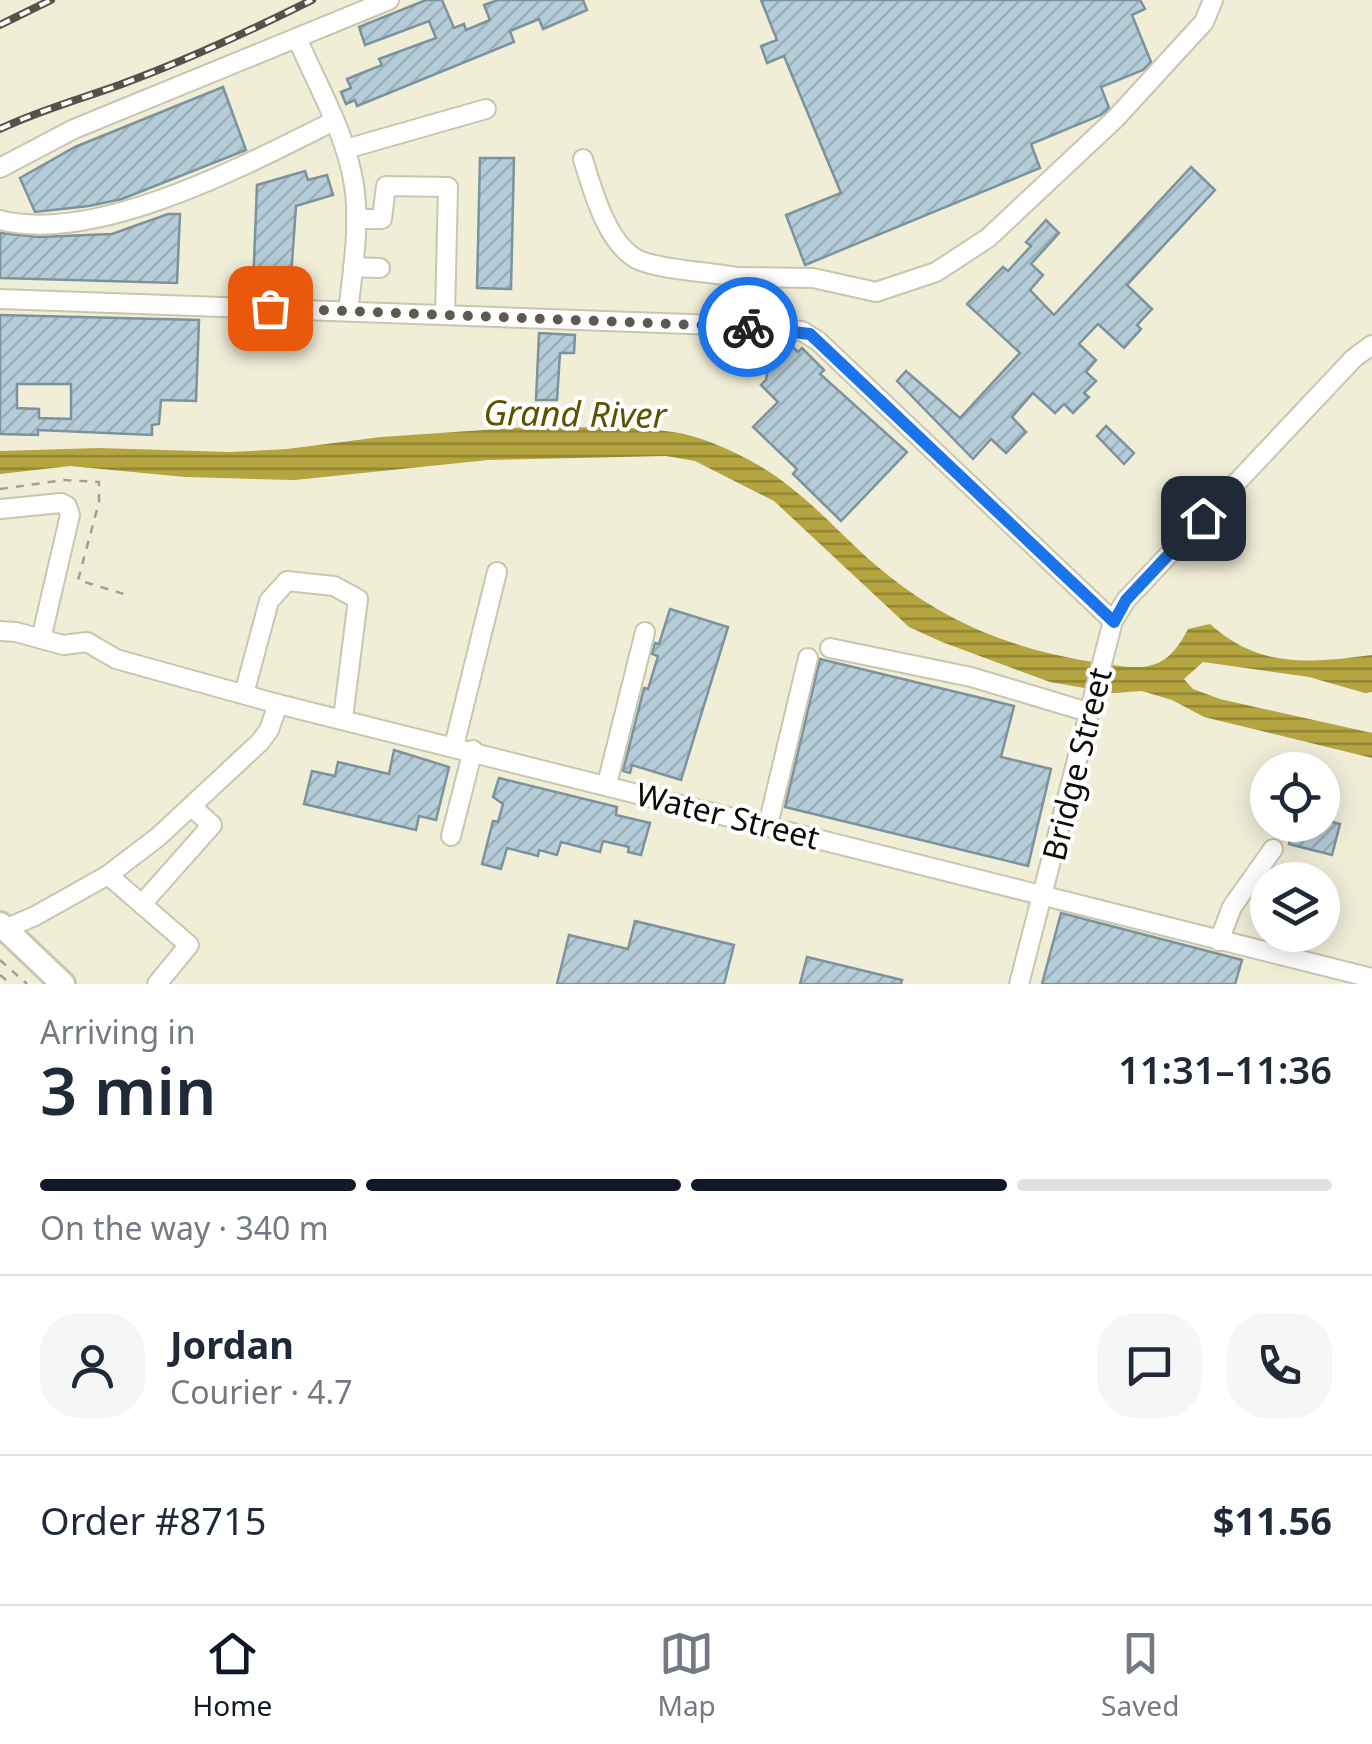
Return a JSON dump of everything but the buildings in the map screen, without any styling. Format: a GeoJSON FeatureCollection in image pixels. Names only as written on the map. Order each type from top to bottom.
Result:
{"type":"FeatureCollection","features":[{"type":"Feature","properties":{"kind":"main road"},"geometry":{"type":"LineString","coordinates":[[2,928],[63,984]]}},
{"type":"Feature","properties":{"kind":"street"},"geometry":{"type":"LineString","coordinates":[[0,168],[74,129],[389,0]]}},
{"type":"Feature","properties":{"kind":"street"},"geometry":{"type":"LineString","coordinates":[[583,159],[599,210],[626,250],[640,261],[736,276],[813,278],[876,292],[936,272],[988,238],[1114,119],[1204,22],[1214,0]]}},
{"type":"Feature","properties":{"kind":"street"},"geometry":{"type":"LineString","coordinates":[[297,38],[346,148],[354,188],[356,219],[348,311]]}},
{"type":"Feature","properties":{"kind":"street"},"geometry":{"type":"LineString","coordinates":[[346,148],[486,109]]}},
{"type":"Feature","properties":{"kind":"street"},"geometry":{"type":"LineString","coordinates":[[0,220],[39,226],[118,214],[244,165],[334,121]]}},
{"type":"Feature","properties":{"kind":"street"},"geometry":{"type":"LineString","coordinates":[[356,219],[382,219],[386,186],[448,187],[445,314]]}},
{"type":"Feature","properties":{"kind":"street"},"geometry":{"type":"LineString","coordinates":[[353,268],[380,268]]}},
{"type":"Feature","properties":{"kind":"street"},"geometry":{"type":"LineString","coordinates":[[730,326],[736,276]]}},
{"type":"Feature","properties":{"kind":"street"},"geometry":{"type":"LineString","coordinates":[[0,299],[730,326],[810,334],[1114,622]]}},
{"type":"Feature","properties":{"kind":"street","name":"Bridge Street"},"geometry":{"type":"LineString","coordinates":[[1020,984],[1102,656],[1126,600],[1354,358],[1372,346]]}},
{"type":"Feature","properties":{"kind":"street"},"geometry":{"type":"LineString","coordinates":[[0,509],[62,503],[68,506],[70,516],[41,638],[0,631]]}},
{"type":"Feature","properties":{"kind":"street"},"geometry":{"type":"LineString","coordinates":[[451,836],[463,748],[497,572]]}},
{"type":"Feature","properties":{"kind":"street"},"geometry":{"type":"LineString","coordinates":[[244,694],[269,602],[286,582],[334,586],[358,599],[343,718]]}},
{"type":"Feature","properties":{"kind":"street"},"geometry":{"type":"LineString","coordinates":[[606,784],[646,632]]}},
{"type":"Feature","properties":{"kind":"street","name":"Water Street"},"geometry":{"type":"LineString","coordinates":[[41,638],[63,645],[87,642],[116,659],[278,704],[1372,978]]}},
{"type":"Feature","properties":{"kind":"street"},"geometry":{"type":"LineString","coordinates":[[830,648],[971,677],[1089,708]]}},
{"type":"Feature","properties":{"kind":"street"},"geometry":{"type":"LineString","coordinates":[[768,824],[808,658]]}},
{"type":"Feature","properties":{"kind":"street"},"geometry":{"type":"LineString","coordinates":[[2,928],[35,916],[108,875],[192,807],[266,736],[278,704]]}},
{"type":"Feature","properties":{"kind":"street"},"geometry":{"type":"LineString","coordinates":[[142,904],[212,825],[192,807]]}},
{"type":"Feature","properties":{"kind":"street"},"geometry":{"type":"LineString","coordinates":[[1219,941],[1232,907],[1273,850]]}},
{"type":"Feature","properties":{"kind":"street"},"geometry":{"type":"LineString","coordinates":[[108,875],[189,945],[157,984]]}},
{"type":"Feature","properties":{"kind":"path"},"geometry":{"type":"LineString","coordinates":[[0,960],[27,984]]}},
{"type":"Feature","properties":{"kind":"path"},"geometry":{"type":"LineString","coordinates":[[0,975],[11,984]]}},
{"type":"Feature","properties":{"kind":"shaded area","name":"Grand River"},"geometry":{"type":"Polygon","coordinates":[[[528,427],[656,430],[693,436],[723,447],[782,480],[916,596],[972,627],[1033,649],[1141,667],[1171,654],[1188,629],[1210,624],[1229,639],[1267,656],[1306,661],[1372,655],[1372,692],[1365,693],[1309,677],[1203,662],[1184,679],[1193,689],[1220,699],[1372,733],[1372,758],[1204,717],[1172,700],[1142,691],[1113,693],[1050,682],[942,642],[909,627],[774,501],[695,461],[666,456],[488,460],[295,480],[185,477],[70,466],[0,474],[0,451],[99,448],[230,452],[528,427]]]}},
{"type":"Feature","properties":{"kind":"railway"},"geometry":{"type":"LineString","coordinates":[[0,25],[51,0]]}},
{"type":"Feature","properties":{"kind":"railway"},"geometry":{"type":"LineString","coordinates":[[0,129],[170,65],[312,0]]}},
{"type":"Feature","properties":{"kind":"way so far"},"geometry":{"type":"LineString","coordinates":[[270,308],[748,327]]}},
{"type":"Feature","properties":{"kind":"route"},"geometry":{"type":"LineString","coordinates":[[748,327],[810,334],[1114,622],[1126,600],[1203,518]]}}]}
